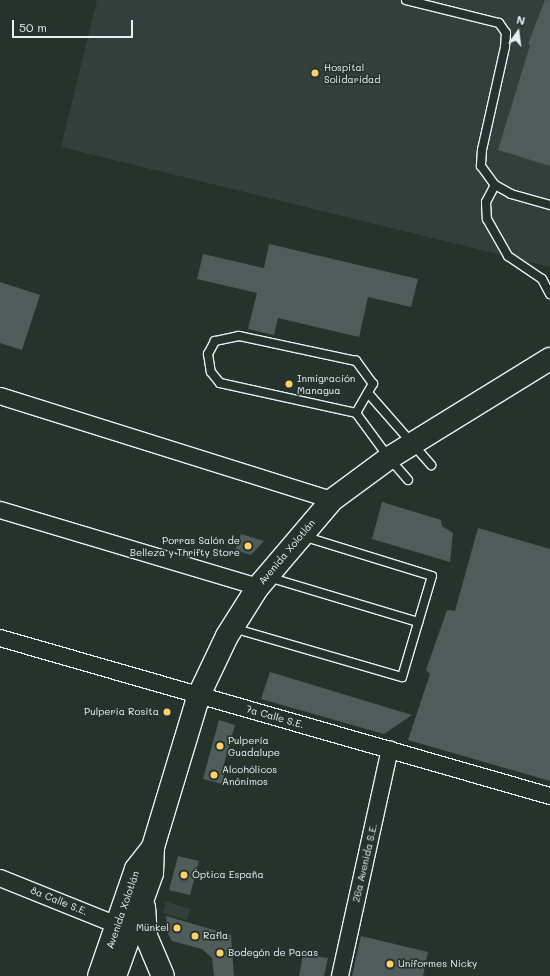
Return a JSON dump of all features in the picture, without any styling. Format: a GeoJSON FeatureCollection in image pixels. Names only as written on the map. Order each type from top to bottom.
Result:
{"type":"FeatureCollection","features":[{"type":"Feature","properties":{"kind":"main road","name":"Avenida Xolotlán"},"geometry":{"type":"LineString","coordinates":[[103,973],[144,899],[152,873],[153,847],[199,695],[232,628],[262,582],[300,535],[332,500],[389,458],[550,359]]}},
{"type":"Feature","properties":{"kind":"main road","name":"Avenida Xolotlán"},"geometry":{"type":"LineString","coordinates":[[103,973],[136,869],[153,847]]}},
{"type":"Feature","properties":{"kind":"main road"},"geometry":{"type":"LineString","coordinates":[[144,899],[146,936],[163,976]]}},
{"type":"Feature","properties":{"kind":"street"},"geometry":{"type":"LineString","coordinates":[[0,396],[332,500]]}},
{"type":"Feature","properties":{"kind":"street"},"geometry":{"type":"LineString","coordinates":[[0,510],[262,582]]}},
{"type":"Feature","properties":{"kind":"street","name":"7a Calle S.E."},"geometry":{"type":"LineString","coordinates":[[0,638],[550,796]]}},
{"type":"Feature","properties":{"kind":"street","name":"26a Avenida S.E."},"geometry":{"type":"LineString","coordinates":[[340,976],[390,749]]}},
{"type":"Feature","properties":{"kind":"street","name":"8a Calle S.E."},"geometry":{"type":"LineString","coordinates":[[0,878],[117,925]]}},
{"type":"Feature","properties":{"kind":"lane"},"geometry":{"type":"LineString","coordinates":[[406,0],[499,23],[506,33],[506,47],[482,150],[481,166],[494,184],[511,194],[550,205]]}},
{"type":"Feature","properties":{"kind":"lane"},"geometry":{"type":"LineString","coordinates":[[494,184],[486,202],[488,219],[508,256],[542,279],[550,294]]}},
{"type":"Feature","properties":{"kind":"lane"},"geometry":{"type":"LineString","coordinates":[[356,413],[372,384],[356,361],[239,336],[215,340],[208,354],[211,372],[220,383],[356,413],[389,458],[408,480]]}},
{"type":"Feature","properties":{"kind":"lane"},"geometry":{"type":"LineString","coordinates":[[368,393],[431,465]]}},
{"type":"Feature","properties":{"kind":"lane"},"geometry":{"type":"LineString","coordinates":[[232,628],[402,677],[432,576],[300,535]]}},
{"type":"Feature","properties":{"kind":"lane"},"geometry":{"type":"LineString","coordinates":[[262,582],[418,622]]}},
{"type":"Feature","properties":{"kind":"shaded area","name":"Hospital Solidaridad"},"geometry":{"type":"Polygon","coordinates":[[[97,0],[550,0],[550,267],[61,147],[97,0]]]}},
{"type":"Feature","properties":{"kind":"shaded area"},"geometry":{"type":"Polygon","coordinates":[[[166,902],[190,909],[187,920],[163,913],[166,902]]]}},
{"type":"Feature","properties":{"kind":"building"},"geometry":{"type":"Polygon","coordinates":[[[545,0],[550,0],[550,166],[498,150],[530,45],[528,44],[545,0]]]}},
{"type":"Feature","properties":{"kind":"building"},"geometry":{"type":"Polygon","coordinates":[[[269,244],[418,279],[411,307],[368,297],[359,337],[278,318],[274,335],[248,329],[257,293],[197,279],[203,254],[264,268],[269,244]]]}},
{"type":"Feature","properties":{"kind":"building"},"geometry":{"type":"Polygon","coordinates":[[[0,282],[40,295],[22,350],[0,343],[0,282]]]}},
{"type":"Feature","properties":{"kind":"building"},"geometry":{"type":"Polygon","coordinates":[[[382,502],[441,520],[442,526],[453,533],[450,562],[372,539],[382,502]]]}},
{"type":"Feature","properties":{"kind":"building"},"geometry":{"type":"Polygon","coordinates":[[[478,528],[550,549],[550,781],[408,740],[430,674],[426,670],[447,610],[455,611],[478,528]]]}},
{"type":"Feature","properties":{"kind":"building","name":"Porras Salón de Belleza y Thrifty Store"},"geometry":{"type":"Polygon","coordinates":[[[241,534],[264,541],[251,555],[235,550],[241,534]]]}},
{"type":"Feature","properties":{"kind":"building"},"geometry":{"type":"Polygon","coordinates":[[[270,672],[412,715],[384,734],[261,699],[270,672]]]}},
{"type":"Feature","properties":{"kind":"building","name":"Pulpería Guadalupe"},"geometry":{"type":"Polygon","coordinates":[[[219,720],[235,725],[222,771],[225,771],[222,784],[203,779],[219,720]]]}},
{"type":"Feature","properties":{"kind":"building","name":"Óptica España"},"geometry":{"type":"Polygon","coordinates":[[[178,856],[199,861],[190,895],[169,890],[178,856]]]}},
{"type":"Feature","properties":{"kind":"building"},"geometry":{"type":"Polygon","coordinates":[[[166,916],[231,935],[234,976],[214,976],[212,958],[202,949],[172,941],[168,934],[166,916]]]}},
{"type":"Feature","properties":{"kind":"building","name":"Uniformes Nicky"},"geometry":{"type":"Polygon","coordinates":[[[361,936],[428,952],[423,976],[352,976],[361,936]]]}},
{"type":"Feature","properties":{"kind":"building"},"geometry":{"type":"Polygon","coordinates":[[[303,954],[328,958],[324,976],[299,976],[303,954]]]}},
{"type":"Feature","properties":{"kind":"place","name":"Hospital Solidaridad"},"geometry":{"type":"Point","coordinates":[315,73]}},
{"type":"Feature","properties":{"kind":"place","name":"Inmigración Managua"},"geometry":{"type":"Point","coordinates":[289,384]}},
{"type":"Feature","properties":{"kind":"place","name":"Porras Salón de Belleza y Thrifty Store"},"geometry":{"type":"Point","coordinates":[248,546]}},
{"type":"Feature","properties":{"kind":"place","name":"Pulpería Rosita"},"geometry":{"type":"Point","coordinates":[167,712]}},
{"type":"Feature","properties":{"kind":"place","name":"Pulpería Guadalupe"},"geometry":{"type":"Point","coordinates":[220,746]}},
{"type":"Feature","properties":{"kind":"place","name":"Alcohólicos Anónimos"},"geometry":{"type":"Point","coordinates":[214,775]}},
{"type":"Feature","properties":{"kind":"place","name":"Óptica España"},"geometry":{"type":"Point","coordinates":[184,875]}},
{"type":"Feature","properties":{"kind":"place","name":"Münkel"},"geometry":{"type":"Point","coordinates":[177,928]}},
{"type":"Feature","properties":{"kind":"place","name":"Rafla"},"geometry":{"type":"Point","coordinates":[195,936]}},
{"type":"Feature","properties":{"kind":"place","name":"Bodegón de Pacas"},"geometry":{"type":"Point","coordinates":[220,953]}},
{"type":"Feature","properties":{"kind":"place","name":"Uniformes Nicky"},"geometry":{"type":"Point","coordinates":[390,964]}}]}
